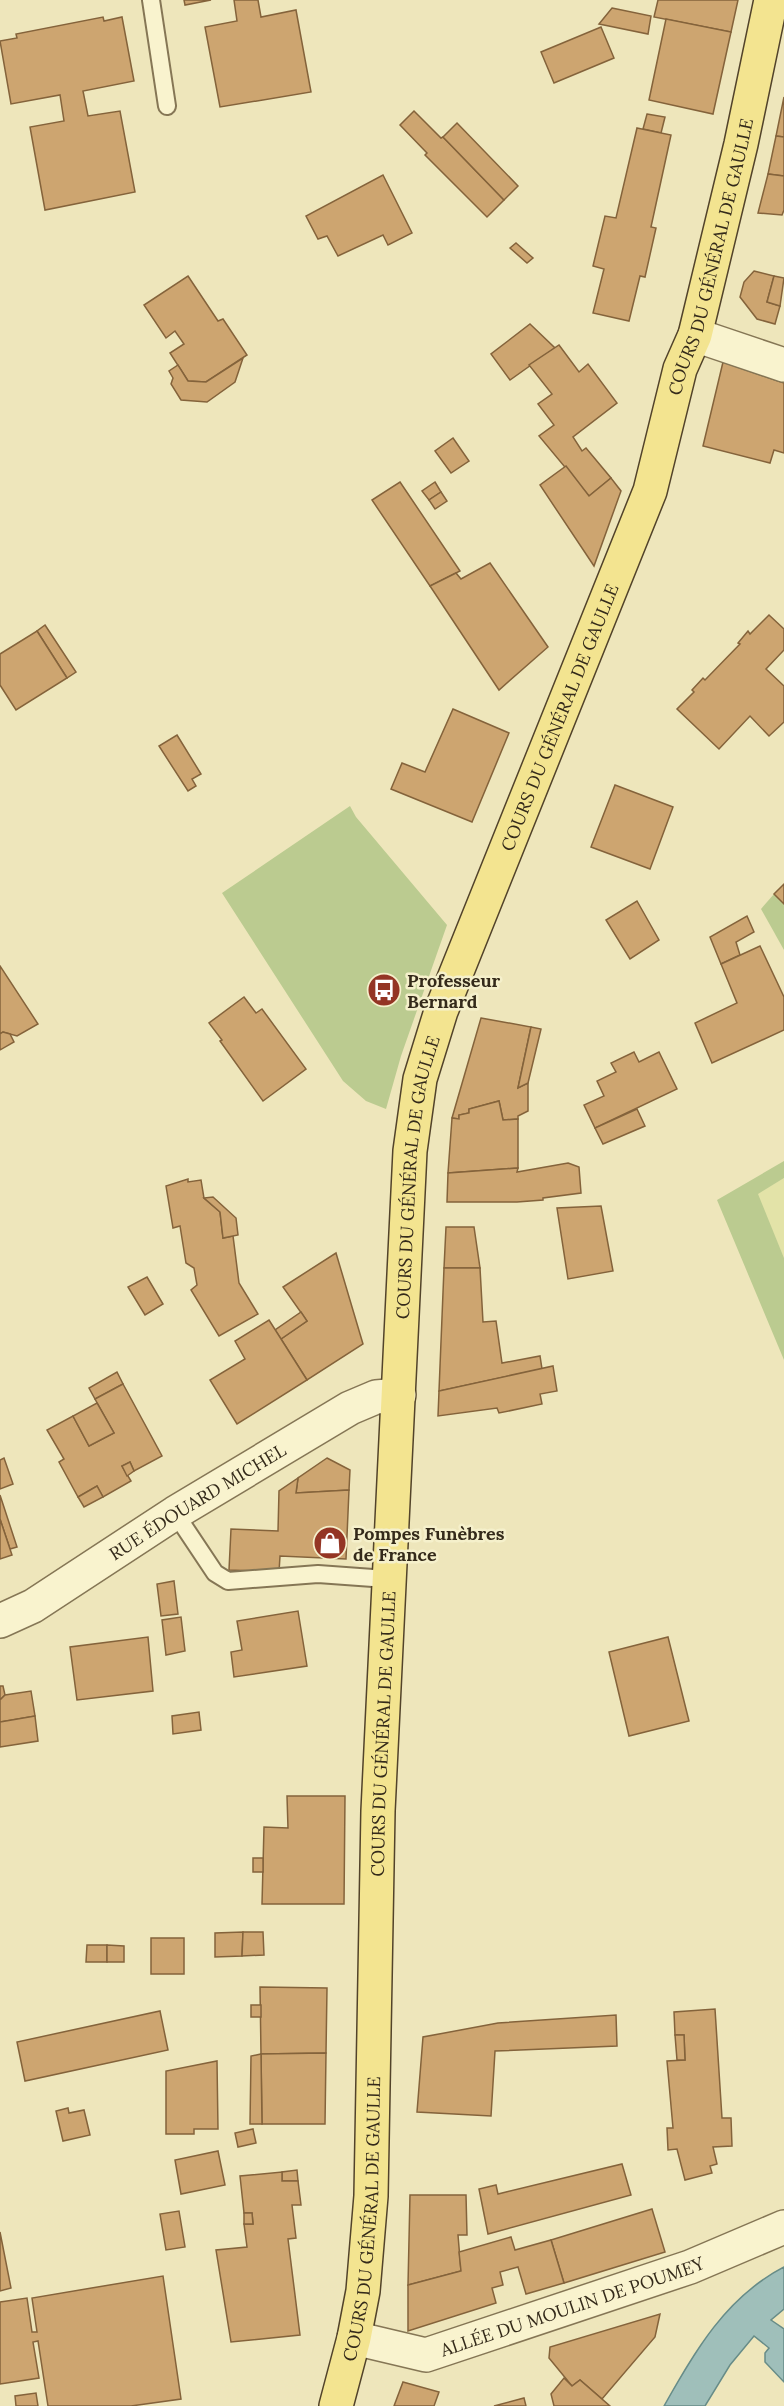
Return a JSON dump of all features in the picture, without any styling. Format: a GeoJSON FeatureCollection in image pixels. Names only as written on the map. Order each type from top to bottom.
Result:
{"type":"FeatureCollection","features":[{"type":"Feature","properties":{"kind":"main road","name":"COURS DU GÉNÉRAL DE GAULLE"},"geometry":{"type":"LineString","coordinates":[[336,2406],[354,2338],[363,2291],[371,2196],[378,1811],[410,1151],[414,1114],[429,1045],[650,491],[680,369],[695,335],[741,144],[771,0]]}},
{"type":"Feature","properties":{"kind":"street"},"geometry":{"type":"LineString","coordinates":[[695,335],[784,365]]}},
{"type":"Feature","properties":{"kind":"street","name":"RUE ÉDOUARD MICHEL"},"geometry":{"type":"LineString","coordinates":[[0,1621],[33,1606],[175,1513],[350,1408],[376,1397],[399,1395]]}},
{"type":"Feature","properties":{"kind":"street","name":"ALLÉE DU MOULIN DE POUMEY"},"geometry":{"type":"LineString","coordinates":[[354,2338],[426,2355],[690,2267],[784,2227]]}},
{"type":"Feature","properties":{"kind":"lane"},"geometry":{"type":"LineString","coordinates":[[151,0],[167,106]]}},
{"type":"Feature","properties":{"kind":"lane"},"geometry":{"type":"LineString","coordinates":[[175,1513],[215,1573],[228,1581],[318,1574],[373,1578],[390,1576]]}},
{"type":"Feature","properties":{"kind":"green space"},"geometry":{"type":"Polygon","coordinates":[[[350,806],[356,817],[447,925],[401,1056],[386,1109],[366,1101],[343,1081],[222,893],[350,806]]]}},
{"type":"Feature","properties":{"kind":"green space"},"geometry":{"type":"Polygon","coordinates":[[[774,894],[784,904],[784,950],[761,909],[774,894]]]}},
{"type":"Feature","properties":{"kind":"green space"},"geometry":{"type":"Polygon","coordinates":[[[784,1161],[784,1178],[758,1194],[784,1258],[784,1360],[717,1200],[784,1161]]]}},
{"type":"Feature","properties":{"kind":"green space"},"geometry":{"type":"Polygon","coordinates":[[[784,1178],[784,1258],[757,1194],[784,1178]]]}},
{"type":"Feature","properties":{"kind":"water"},"geometry":{"type":"Polygon","coordinates":[[[784,2267],[784,2309],[771,2320],[784,2329],[784,2382],[765,2362],[765,2353],[769,2348],[754,2336],[730,2365],[705,2406],[664,2406],[714,2327],[745,2294],[763,2279],[784,2267]]]}},
{"type":"Feature","properties":{"kind":"building"},"geometry":{"type":"Polygon","coordinates":[[[184,0],[211,0],[185,5],[184,0]]]}},
{"type":"Feature","properties":{"kind":"building"},"geometry":{"type":"Polygon","coordinates":[[[234,0],[258,0],[261,17],[296,10],[311,92],[220,107],[205,27],[237,21],[234,0]]]}},
{"type":"Feature","properties":{"kind":"building"},"geometry":{"type":"Polygon","coordinates":[[[658,0],[738,0],[731,32],[654,17],[658,0]]]}},
{"type":"Feature","properties":{"kind":"building"},"geometry":{"type":"Polygon","coordinates":[[[612,8],[651,16],[648,34],[599,24],[612,8]]]}},
{"type":"Feature","properties":{"kind":"building"},"geometry":{"type":"Polygon","coordinates":[[[103,17],[104,21],[122,17],[134,81],[83,91],[88,116],[120,111],[135,192],[45,210],[30,127],[64,121],[60,95],[11,104],[0,41],[17,38],[16,34],[103,17]]]}},
{"type":"Feature","properties":{"kind":"building"},"geometry":{"type":"Polygon","coordinates":[[[666,19],[731,32],[713,114],[649,100],[666,19]]]}},
{"type":"Feature","properties":{"kind":"building"},"geometry":{"type":"Polygon","coordinates":[[[601,27],[614,58],[554,83],[541,52],[601,27]]]}},
{"type":"Feature","properties":{"kind":"building"},"geometry":{"type":"Polygon","coordinates":[[[784,97],[784,137],[776,136],[784,97]]]}},
{"type":"Feature","properties":{"kind":"building"},"geometry":{"type":"Polygon","coordinates":[[[414,111],[441,138],[443,137],[504,200],[487,217],[425,155],[427,153],[400,125],[414,111]]]}},
{"type":"Feature","properties":{"kind":"building"},"geometry":{"type":"Polygon","coordinates":[[[647,114],[665,117],[661,133],[643,129],[647,114]]]}},
{"type":"Feature","properties":{"kind":"building"},"geometry":{"type":"Polygon","coordinates":[[[457,123],[518,186],[504,200],[443,137],[457,123]]]}},
{"type":"Feature","properties":{"kind":"building"},"geometry":{"type":"Polygon","coordinates":[[[637,128],[671,135],[651,227],[656,228],[645,277],[640,276],[629,321],[593,313],[604,269],[593,266],[605,216],[616,218],[637,128]]]}},
{"type":"Feature","properties":{"kind":"building"},"geometry":{"type":"Polygon","coordinates":[[[776,136],[784,137],[784,176],[768,174],[776,136]]]}},
{"type":"Feature","properties":{"kind":"building"},"geometry":{"type":"Polygon","coordinates":[[[768,174],[784,176],[782,215],[758,213],[768,174]]]}},
{"type":"Feature","properties":{"kind":"building"},"geometry":{"type":"Polygon","coordinates":[[[383,175],[412,233],[388,245],[383,235],[338,256],[327,236],[318,239],[306,216],[383,175]]]}},
{"type":"Feature","properties":{"kind":"building"},"geometry":{"type":"Polygon","coordinates":[[[516,243],[533,258],[527,263],[510,248],[516,243]]]}},
{"type":"Feature","properties":{"kind":"building"},"geometry":{"type":"Polygon","coordinates":[[[754,271],[774,276],[767,302],[780,306],[775,324],[757,319],[740,297],[744,282],[754,271]]]}},
{"type":"Feature","properties":{"kind":"building"},"geometry":{"type":"Polygon","coordinates":[[[188,276],[218,321],[223,319],[247,355],[206,382],[188,381],[170,353],[184,344],[175,331],[166,338],[144,305],[188,276]]]}},
{"type":"Feature","properties":{"kind":"building"},"geometry":{"type":"Polygon","coordinates":[[[774,276],[784,278],[780,306],[767,302],[774,276]]]}},
{"type":"Feature","properties":{"kind":"building"},"geometry":{"type":"Polygon","coordinates":[[[530,324],[555,348],[510,380],[491,354],[530,324]]]}},
{"type":"Feature","properties":{"kind":"building"},"geometry":{"type":"Polygon","coordinates":[[[559,345],[579,372],[588,364],[617,403],[573,437],[582,451],[586,448],[611,478],[589,496],[539,436],[554,425],[538,404],[552,394],[529,365],[559,345]]]}},
{"type":"Feature","properties":{"kind":"building"},"geometry":{"type":"Polygon","coordinates":[[[243,358],[235,382],[207,402],[181,400],[171,384],[173,378],[169,371],[178,365],[188,381],[206,382],[243,358]]]}},
{"type":"Feature","properties":{"kind":"building"},"geometry":{"type":"Polygon","coordinates":[[[723,362],[784,383],[784,453],[774,450],[770,463],[703,446],[723,362]]]}},
{"type":"Feature","properties":{"kind":"building"},"geometry":{"type":"Polygon","coordinates":[[[453,438],[469,461],[451,473],[435,451],[453,438]]]}},
{"type":"Feature","properties":{"kind":"building"},"geometry":{"type":"Polygon","coordinates":[[[566,466],[589,496],[611,478],[621,491],[594,566],[540,485],[566,466]]]}},
{"type":"Feature","properties":{"kind":"building"},"geometry":{"type":"Polygon","coordinates":[[[400,482],[460,571],[430,586],[372,500],[400,482]]]}},
{"type":"Feature","properties":{"kind":"building"},"geometry":{"type":"Polygon","coordinates":[[[435,482],[441,492],[429,500],[422,491],[435,482]]]}},
{"type":"Feature","properties":{"kind":"building"},"geometry":{"type":"Polygon","coordinates":[[[441,492],[447,501],[435,509],[429,500],[441,492]]]}},
{"type":"Feature","properties":{"kind":"building"},"geometry":{"type":"Polygon","coordinates":[[[490,563],[548,647],[499,690],[430,586],[456,573],[461,579],[490,563]]]}},
{"type":"Feature","properties":{"kind":"building"},"geometry":{"type":"Polygon","coordinates":[[[769,615],[784,629],[784,650],[766,669],[784,686],[784,722],[769,736],[750,716],[719,749],[677,709],[694,692],[692,690],[703,678],[705,680],[740,644],[738,643],[748,631],[750,634],[769,615]]]}},
{"type":"Feature","properties":{"kind":"building"},"geometry":{"type":"Polygon","coordinates":[[[45,625],[76,672],[67,678],[37,631],[45,625]]]}},
{"type":"Feature","properties":{"kind":"building"},"geometry":{"type":"Polygon","coordinates":[[[37,631],[67,678],[16,710],[0,685],[0,654],[37,631]]]}},
{"type":"Feature","properties":{"kind":"building"},"geometry":{"type":"Polygon","coordinates":[[[453,709],[509,733],[472,822],[391,789],[402,763],[425,772],[453,709]]]}},
{"type":"Feature","properties":{"kind":"building"},"geometry":{"type":"Polygon","coordinates":[[[177,735],[201,774],[192,779],[196,786],[188,791],[159,746],[177,735]]]}},
{"type":"Feature","properties":{"kind":"building"},"geometry":{"type":"Polygon","coordinates":[[[615,785],[673,807],[650,869],[591,847],[615,785]]]}},
{"type":"Feature","properties":{"kind":"building"},"geometry":{"type":"Polygon","coordinates":[[[784,884],[784,904],[774,894],[784,884]]]}},
{"type":"Feature","properties":{"kind":"building"},"geometry":{"type":"Polygon","coordinates":[[[637,901],[659,940],[630,959],[606,920],[637,901]]]}},
{"type":"Feature","properties":{"kind":"building"},"geometry":{"type":"Polygon","coordinates":[[[747,916],[754,932],[736,942],[740,955],[721,964],[710,937],[747,916]]]}},
{"type":"Feature","properties":{"kind":"building"},"geometry":{"type":"Polygon","coordinates":[[[760,946],[784,997],[784,1030],[712,1063],[695,1023],[737,1003],[721,964],[760,946]]]}},
{"type":"Feature","properties":{"kind":"building"},"geometry":{"type":"Polygon","coordinates":[[[0,966],[38,1024],[17,1036],[3,1032],[0,1034],[0,966]]]}},
{"type":"Feature","properties":{"kind":"building"},"geometry":{"type":"Polygon","coordinates":[[[244,997],[256,1013],[262,1009],[306,1069],[263,1101],[209,1023],[244,997]]]}},
{"type":"Feature","properties":{"kind":"building"},"geometry":{"type":"Polygon","coordinates":[[[481,1018],[531,1027],[518,1088],[528,1083],[528,1111],[518,1116],[518,1119],[503,1120],[499,1101],[469,1109],[469,1113],[459,1115],[459,1119],[452,1118],[481,1018]]]}},
{"type":"Feature","properties":{"kind":"building"},"geometry":{"type":"Polygon","coordinates":[[[531,1027],[541,1029],[528,1083],[518,1088],[531,1027]]]}},
{"type":"Feature","properties":{"kind":"building"},"geometry":{"type":"Polygon","coordinates":[[[3,1032],[10,1034],[14,1042],[0,1050],[0,1034],[3,1032]]]}},
{"type":"Feature","properties":{"kind":"building"},"geometry":{"type":"Polygon","coordinates":[[[634,1052],[639,1062],[659,1052],[677,1089],[595,1128],[584,1105],[604,1096],[597,1081],[616,1072],[611,1063],[634,1052]]]}},
{"type":"Feature","properties":{"kind":"building"},"geometry":{"type":"Polygon","coordinates":[[[499,1101],[503,1120],[518,1119],[518,1168],[448,1173],[452,1118],[459,1119],[459,1115],[469,1113],[469,1109],[499,1101]]]}},
{"type":"Feature","properties":{"kind":"building"},"geometry":{"type":"Polygon","coordinates":[[[637,1109],[645,1126],[603,1144],[595,1128],[637,1109]]]}},
{"type":"Feature","properties":{"kind":"building"},"geometry":{"type":"Polygon","coordinates":[[[568,1163],[579,1167],[581,1193],[517,1202],[447,1202],[448,1173],[518,1168],[517,1172],[568,1163]]]}},
{"type":"Feature","properties":{"kind":"building"},"geometry":{"type":"Polygon","coordinates":[[[188,1179],[188,1182],[201,1180],[204,1198],[220,1212],[223,1238],[233,1236],[239,1283],[258,1314],[219,1336],[191,1290],[197,1285],[194,1268],[186,1263],[180,1226],[173,1228],[166,1186],[188,1179]]]}},
{"type":"Feature","properties":{"kind":"building"},"geometry":{"type":"Polygon","coordinates":[[[213,1197],[236,1218],[238,1235],[223,1238],[220,1212],[204,1198],[213,1197]]]}},
{"type":"Feature","properties":{"kind":"building"},"geometry":{"type":"Polygon","coordinates":[[[601,1206],[613,1271],[568,1279],[557,1208],[601,1206]]]}},
{"type":"Feature","properties":{"kind":"building"},"geometry":{"type":"Polygon","coordinates":[[[446,1227],[474,1227],[480,1268],[444,1268],[446,1227]]]}},
{"type":"Feature","properties":{"kind":"building"},"geometry":{"type":"Polygon","coordinates":[[[336,1253],[363,1344],[307,1380],[281,1339],[307,1321],[283,1287],[336,1253]]]}},
{"type":"Feature","properties":{"kind":"building"},"geometry":{"type":"Polygon","coordinates":[[[444,1268],[480,1268],[483,1322],[496,1321],[502,1363],[540,1356],[542,1369],[439,1391],[444,1268]]]}},
{"type":"Feature","properties":{"kind":"building"},"geometry":{"type":"Polygon","coordinates":[[[147,1277],[163,1304],[145,1315],[128,1287],[147,1277]]]}},
{"type":"Feature","properties":{"kind":"building"},"geometry":{"type":"Polygon","coordinates":[[[301,1312],[307,1321],[281,1339],[275,1330],[301,1312]]]}},
{"type":"Feature","properties":{"kind":"building"},"geometry":{"type":"Polygon","coordinates":[[[269,1320],[307,1380],[237,1424],[210,1380],[245,1359],[235,1341],[269,1320]]]}},
{"type":"Feature","properties":{"kind":"building"},"geometry":{"type":"Polygon","coordinates":[[[553,1366],[557,1391],[540,1394],[542,1404],[499,1413],[497,1408],[438,1416],[439,1391],[553,1366]]]}},
{"type":"Feature","properties":{"kind":"building"},"geometry":{"type":"Polygon","coordinates":[[[117,1372],[123,1384],[95,1399],[89,1388],[117,1372]]]}},
{"type":"Feature","properties":{"kind":"building"},"geometry":{"type":"Polygon","coordinates":[[[123,1384],[162,1456],[134,1471],[130,1462],[122,1466],[131,1481],[103,1497],[97,1486],[78,1497],[59,1462],[64,1459],[47,1430],[73,1416],[89,1446],[114,1433],[95,1399],[123,1384]]]}},
{"type":"Feature","properties":{"kind":"building"},"geometry":{"type":"Polygon","coordinates":[[[97,1403],[114,1433],[89,1446],[73,1416],[97,1403]]]}},
{"type":"Feature","properties":{"kind":"building"},"geometry":{"type":"Polygon","coordinates":[[[4,1458],[13,1484],[0,1489],[0,1460],[4,1458]]]}},
{"type":"Feature","properties":{"kind":"building"},"geometry":{"type":"Polygon","coordinates":[[[327,1458],[350,1470],[349,1490],[296,1493],[298,1478],[327,1458]]]}},
{"type":"Feature","properties":{"kind":"building"},"geometry":{"type":"Polygon","coordinates":[[[130,1462],[134,1471],[127,1476],[122,1466],[130,1462]]]}},
{"type":"Feature","properties":{"kind":"building"},"geometry":{"type":"Polygon","coordinates":[[[298,1478],[296,1493],[349,1490],[346,1559],[280,1556],[279,1572],[229,1570],[231,1529],[278,1531],[279,1491],[298,1478]]]}},
{"type":"Feature","properties":{"kind":"building"},"geometry":{"type":"Polygon","coordinates":[[[97,1486],[103,1497],[84,1507],[78,1497],[97,1486]]]}},
{"type":"Feature","properties":{"kind":"building"},"geometry":{"type":"Polygon","coordinates":[[[0,1495],[17,1547],[10,1549],[0,1519],[0,1495]]]}},
{"type":"Feature","properties":{"kind":"building"},"geometry":{"type":"Polygon","coordinates":[[[0,1519],[12,1555],[0,1559],[0,1519]]]}},
{"type":"Feature","properties":{"kind":"building"},"geometry":{"type":"Polygon","coordinates":[[[174,1581],[178,1614],[161,1616],[157,1584],[174,1581]]]}},
{"type":"Feature","properties":{"kind":"building"},"geometry":{"type":"Polygon","coordinates":[[[298,1611],[307,1666],[234,1677],[231,1652],[242,1650],[237,1621],[298,1611]]]}},
{"type":"Feature","properties":{"kind":"building"},"geometry":{"type":"Polygon","coordinates":[[[181,1617],[185,1651],[166,1655],[162,1620],[181,1617]]]}},
{"type":"Feature","properties":{"kind":"building"},"geometry":{"type":"Polygon","coordinates":[[[148,1637],[153,1691],[77,1700],[70,1647],[148,1637]]]}},
{"type":"Feature","properties":{"kind":"building"},"geometry":{"type":"Polygon","coordinates":[[[668,1637],[689,1721],[629,1736],[609,1652],[668,1637]]]}},
{"type":"Feature","properties":{"kind":"building"},"geometry":{"type":"Polygon","coordinates":[[[0,1686],[3,1686],[5,1695],[0,1700],[0,1686]]]}},
{"type":"Feature","properties":{"kind":"building"},"geometry":{"type":"Polygon","coordinates":[[[31,1691],[35,1716],[0,1722],[0,1700],[5,1695],[31,1691]]]}},
{"type":"Feature","properties":{"kind":"building"},"geometry":{"type":"Polygon","coordinates":[[[199,1712],[201,1730],[173,1734],[172,1716],[199,1712]]]}},
{"type":"Feature","properties":{"kind":"building"},"geometry":{"type":"Polygon","coordinates":[[[35,1716],[38,1741],[0,1747],[0,1722],[35,1716]]]}},
{"type":"Feature","properties":{"kind":"building"},"geometry":{"type":"Polygon","coordinates":[[[287,1796],[345,1796],[344,1904],[262,1904],[264,1827],[288,1828],[287,1796]]]}},
{"type":"Feature","properties":{"kind":"building"},"geometry":{"type":"Polygon","coordinates":[[[253,1858],[263,1858],[263,1872],[253,1872],[253,1858]]]}},
{"type":"Feature","properties":{"kind":"building"},"geometry":{"type":"Polygon","coordinates":[[[243,1932],[242,1956],[215,1957],[215,1933],[243,1932]]]}},
{"type":"Feature","properties":{"kind":"building"},"geometry":{"type":"Polygon","coordinates":[[[243,1932],[263,1932],[264,1955],[242,1956],[243,1932]]]}},
{"type":"Feature","properties":{"kind":"building"},"geometry":{"type":"Polygon","coordinates":[[[151,1938],[184,1938],[184,1974],[151,1974],[151,1938]]]}},
{"type":"Feature","properties":{"kind":"building"},"geometry":{"type":"Polygon","coordinates":[[[87,1945],[107,1945],[107,1962],[86,1962],[87,1945]]]}},
{"type":"Feature","properties":{"kind":"building"},"geometry":{"type":"Polygon","coordinates":[[[107,1945],[124,1946],[124,1962],[107,1962],[107,1945]]]}},
{"type":"Feature","properties":{"kind":"building"},"geometry":{"type":"Polygon","coordinates":[[[260,1987],[327,1988],[326,2053],[261,2054],[260,1987]]]}},
{"type":"Feature","properties":{"kind":"building"},"geometry":{"type":"Polygon","coordinates":[[[251,2005],[261,2005],[261,2017],[251,2017],[251,2005]]]}},
{"type":"Feature","properties":{"kind":"building"},"geometry":{"type":"Polygon","coordinates":[[[715,2009],[722,2118],[731,2118],[732,2146],[713,2147],[717,2164],[710,2166],[712,2173],[685,2180],[677,2149],[668,2150],[667,2128],[673,2128],[667,2061],[685,2060],[684,2035],[675,2035],[674,2012],[715,2009]]]}},
{"type":"Feature","properties":{"kind":"building"},"geometry":{"type":"Polygon","coordinates":[[[160,2011],[168,2050],[25,2081],[17,2042],[160,2011]]]}},
{"type":"Feature","properties":{"kind":"building"},"geometry":{"type":"Polygon","coordinates":[[[616,2015],[617,2046],[495,2051],[491,2116],[417,2112],[423,2037],[498,2023],[616,2015]]]}},
{"type":"Feature","properties":{"kind":"building"},"geometry":{"type":"Polygon","coordinates":[[[675,2035],[684,2035],[685,2060],[677,2060],[675,2035]]]}},
{"type":"Feature","properties":{"kind":"building"},"geometry":{"type":"Polygon","coordinates":[[[326,2053],[325,2124],[262,2124],[261,2054],[326,2053]]]}},
{"type":"Feature","properties":{"kind":"building"},"geometry":{"type":"Polygon","coordinates":[[[261,2054],[262,2124],[250,2124],[251,2056],[261,2054]]]}},
{"type":"Feature","properties":{"kind":"building"},"geometry":{"type":"Polygon","coordinates":[[[217,2061],[218,2129],[194,2129],[194,2134],[166,2134],[166,2071],[217,2061]]]}},
{"type":"Feature","properties":{"kind":"building"},"geometry":{"type":"Polygon","coordinates":[[[68,2108],[69,2113],[84,2110],[90,2135],[63,2141],[56,2111],[68,2108]]]}},
{"type":"Feature","properties":{"kind":"building"},"geometry":{"type":"Polygon","coordinates":[[[253,2129],[256,2143],[238,2147],[235,2133],[253,2129]]]}},
{"type":"Feature","properties":{"kind":"building"},"geometry":{"type":"Polygon","coordinates":[[[218,2151],[225,2185],[181,2194],[175,2160],[218,2151]]]}},
{"type":"Feature","properties":{"kind":"building"},"geometry":{"type":"Polygon","coordinates":[[[622,2164],[631,2195],[488,2234],[479,2189],[496,2185],[498,2194],[622,2164]]]}},
{"type":"Feature","properties":{"kind":"building"},"geometry":{"type":"Polygon","coordinates":[[[297,2170],[298,2181],[282,2181],[282,2172],[297,2170]]]}},
{"type":"Feature","properties":{"kind":"building"},"geometry":{"type":"Polygon","coordinates":[[[282,2172],[282,2181],[298,2181],[301,2205],[292,2205],[296,2238],[288,2239],[300,2335],[231,2342],[216,2250],[247,2247],[244,2224],[253,2224],[252,2213],[244,2213],[240,2176],[282,2172]]]}},
{"type":"Feature","properties":{"kind":"building"},"geometry":{"type":"Polygon","coordinates":[[[410,2195],[466,2195],[467,2235],[458,2235],[461,2271],[408,2285],[410,2195]]]}},
{"type":"Feature","properties":{"kind":"building"},"geometry":{"type":"Polygon","coordinates":[[[652,2209],[665,2252],[564,2283],[551,2240],[652,2209]]]}},
{"type":"Feature","properties":{"kind":"building"},"geometry":{"type":"Polygon","coordinates":[[[179,2211],[185,2247],[166,2250],[160,2214],[179,2211]]]}},
{"type":"Feature","properties":{"kind":"building"},"geometry":{"type":"Polygon","coordinates":[[[244,2213],[252,2213],[253,2224],[244,2224],[244,2213]]]}},
{"type":"Feature","properties":{"kind":"building"},"geometry":{"type":"Polygon","coordinates":[[[0,2232],[11,2288],[0,2291],[0,2232]]]}},
{"type":"Feature","properties":{"kind":"building"},"geometry":{"type":"Polygon","coordinates":[[[511,2237],[515,2250],[551,2240],[564,2283],[526,2294],[518,2267],[500,2272],[503,2285],[492,2288],[496,2303],[408,2331],[408,2285],[461,2271],[459,2252],[511,2237]]]}},
{"type":"Feature","properties":{"kind":"building"},"geometry":{"type":"Polygon","coordinates":[[[163,2276],[181,2399],[131,2406],[48,2406],[38,2341],[33,2342],[39,2378],[0,2384],[0,2302],[27,2298],[32,2332],[37,2332],[32,2298],[163,2276]]]}},
{"type":"Feature","properties":{"kind":"building"},"geometry":{"type":"Polygon","coordinates":[[[660,2314],[655,2337],[602,2399],[580,2380],[572,2386],[549,2358],[550,2347],[660,2314]]]}},
{"type":"Feature","properties":{"kind":"building"},"geometry":{"type":"Polygon","coordinates":[[[564,2378],[572,2386],[580,2380],[610,2406],[554,2406],[551,2394],[564,2378]]]}},
{"type":"Feature","properties":{"kind":"building"},"geometry":{"type":"Polygon","coordinates":[[[403,2382],[439,2392],[434,2406],[394,2406],[403,2382]]]}},
{"type":"Feature","properties":{"kind":"building"},"geometry":{"type":"Polygon","coordinates":[[[36,2393],[38,2406],[16,2406],[15,2396],[36,2393]]]}},
{"type":"Feature","properties":{"kind":"building"},"geometry":{"type":"Polygon","coordinates":[[[524,2398],[526,2406],[494,2406],[524,2398]]]}},
{"type":"Feature","properties":{"kind":"place","name":"Professeur Bernard"},"geometry":{"type":"Point","coordinates":[384,990]}},
{"type":"Feature","properties":{"kind":"place","name":"Pompes Funèbres de France"},"geometry":{"type":"Point","coordinates":[330,1543]}}]}
